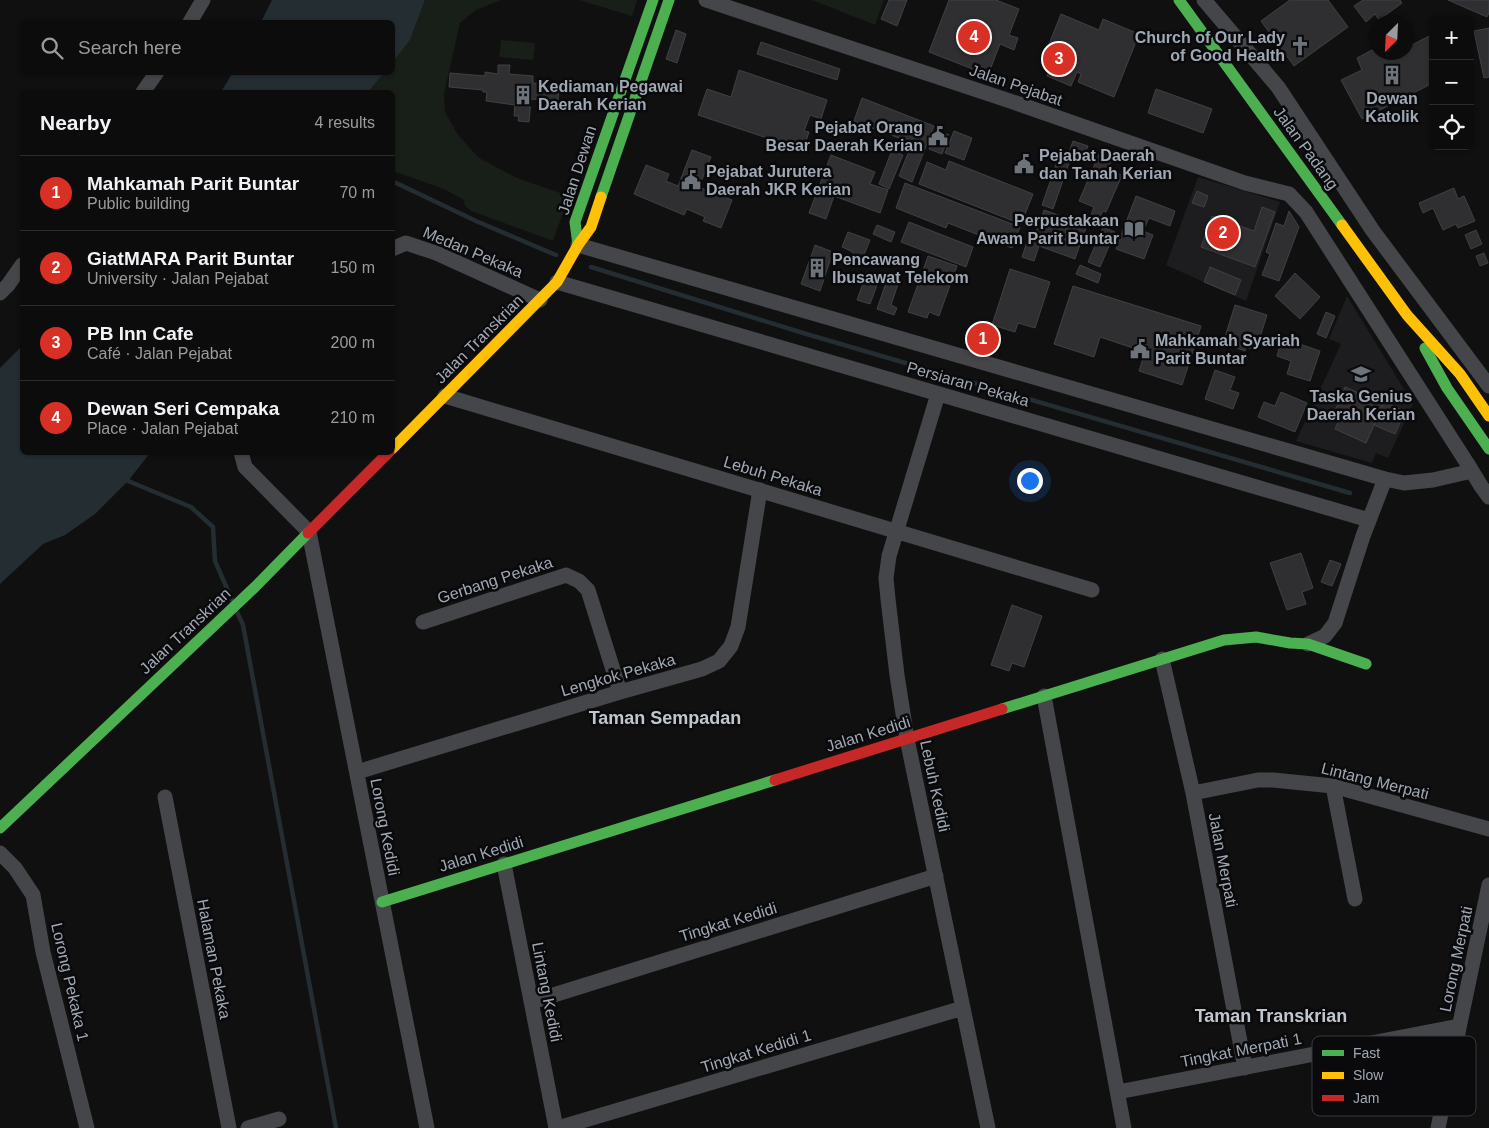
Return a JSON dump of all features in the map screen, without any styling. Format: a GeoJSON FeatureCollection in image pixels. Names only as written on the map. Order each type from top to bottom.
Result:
{"type":"FeatureCollection","features":[{"type":"Feature","properties":{"kind":"street"},"geometry":{"type":"LineString","coordinates":[[191,20],[203,0]]}},
{"type":"Feature","properties":{"kind":"street","name":"Jalan Dewan"},"geometry":{"type":"LineString","coordinates":[[578,245],[575,222],[653,0]]}},
{"type":"Feature","properties":{"kind":"street","name":"Jalan Dewan"},"geometry":{"type":"LineString","coordinates":[[578,245],[591,228],[669,0]]}},
{"type":"Feature","properties":{"kind":"street","name":"Jalan Pejabat"},"geometry":{"type":"LineString","coordinates":[[706,0],[1031,108],[1245,183],[1289,194],[1306,212],[1472,471]]}},
{"type":"Feature","properties":{"kind":"street","name":"Jalan Padang"},"geometry":{"type":"LineString","coordinates":[[1179,0],[1407,315],[1460,374],[1489,416]]}},
{"type":"Feature","properties":{"kind":"street"},"geometry":{"type":"LineString","coordinates":[[1204,0],[1278,87],[1373,231],[1489,386]]}},
{"type":"Feature","properties":{"kind":"street"},"geometry":{"type":"LineString","coordinates":[[144,90],[155,75]]}},
{"type":"Feature","properties":{"kind":"street","name":"Medan Pekaka"},"geometry":{"type":"LineString","coordinates":[[395,248],[406,243],[436,253],[540,300]]}},
{"type":"Feature","properties":{"kind":"street"},"geometry":{"type":"LineString","coordinates":[[578,245],[1385,479],[1404,483],[1433,480],[1472,471],[1489,497]]}},
{"type":"Feature","properties":{"kind":"street","name":"Jalan Transkrian"},"geometry":{"type":"LineString","coordinates":[[395,445],[557,282],[578,245]]}},
{"type":"Feature","properties":{"kind":"street"},"geometry":{"type":"LineString","coordinates":[[0,293],[20,268]]}},
{"type":"Feature","properties":{"kind":"street","name":"Persiaran Pekaka"},"geometry":{"type":"LineString","coordinates":[[557,282],[1369,520]]}},
{"type":"Feature","properties":{"kind":"street","name":"Jalan Padang"},"geometry":{"type":"LineString","coordinates":[[1407,315],[1447,388],[1489,449]]}},
{"type":"Feature","properties":{"kind":"street","name":"Lebuh Kedidi"},"geometry":{"type":"LineString","coordinates":[[938,394],[896,531],[889,556],[886,578],[897,675],[908,739],[988,1128]]}},
{"type":"Feature","properties":{"kind":"street","name":"Lebuh Pekaka"},"geometry":{"type":"LineString","coordinates":[[444,396],[1092,590]]}},
{"type":"Feature","properties":{"kind":"street"},"geometry":{"type":"LineString","coordinates":[[242,455],[245,467],[309,532]]}},
{"type":"Feature","properties":{"kind":"street","name":"Jalan Transkrian"},"geometry":{"type":"LineString","coordinates":[[0,828],[255,587],[386,455]]}},
{"type":"Feature","properties":{"kind":"street"},"geometry":{"type":"LineString","coordinates":[[1308,644],[1324,636],[1335,624],[1369,520],[1385,479]]}},
{"type":"Feature","properties":{"kind":"street","name":"Lengkok Pekaka"},"geometry":{"type":"LineString","coordinates":[[357,772],[702,669],[719,661],[731,646],[738,626],[760,490]]}},
{"type":"Feature","properties":{"kind":"street","name":"Lorong Kedidi"},"geometry":{"type":"LineString","coordinates":[[309,532],[426,1128]]}},
{"type":"Feature","properties":{"kind":"street","name":"Gerbang Pekaka"},"geometry":{"type":"LineString","coordinates":[[422,622],[566,575],[579,581],[588,590],[620,692]]}},
{"type":"Feature","properties":{"kind":"street","name":"Jalan Kedidi"},"geometry":{"type":"LineString","coordinates":[[382,902],[1224,640],[1256,637],[1308,644],[1366,664]]}},
{"type":"Feature","properties":{"kind":"street","name":"Jalan Merpati"},"geometry":{"type":"LineString","coordinates":[[1162,660],[1193,793],[1245,1068]]}},
{"type":"Feature","properties":{"kind":"street"},"geometry":{"type":"LineString","coordinates":[[1044,696],[1124,1128]]}},
{"type":"Feature","properties":{"kind":"street","name":"Lintang Merpati"},"geometry":{"type":"LineString","coordinates":[[1193,793],[1258,780],[1333,786],[1489,829]]}},
{"type":"Feature","properties":{"kind":"street"},"geometry":{"type":"LineString","coordinates":[[1333,786],[1355,899]]}},
{"type":"Feature","properties":{"kind":"street","name":"Halaman Pekaka"},"geometry":{"type":"LineString","coordinates":[[165,798],[229,1128]]}},
{"type":"Feature","properties":{"kind":"street","name":"Lorong Pekaka 1"},"geometry":{"type":"LineString","coordinates":[[0,853],[15,868],[33,895],[43,952],[87,1128]]}},
{"type":"Feature","properties":{"kind":"street","name":"Lintang Kedidi"},"geometry":{"type":"LineString","coordinates":[[504,864],[557,1128]]}},
{"type":"Feature","properties":{"kind":"street","name":"Tingkat Kedidi"},"geometry":{"type":"LineString","coordinates":[[531,1002],[936,876]]}},
{"type":"Feature","properties":{"kind":"street","name":"Lorong Merpati"},"geometry":{"type":"LineString","coordinates":[[1457,1036],[1489,885]]}},
{"type":"Feature","properties":{"kind":"street","name":"Tingkat Kedidi 1"},"geometry":{"type":"LineString","coordinates":[[557,1128],[963,1008]]}},
{"type":"Feature","properties":{"kind":"street","name":"Tingkat Merpati 1"},"geometry":{"type":"LineString","coordinates":[[1408,1036],[1459,1026]]}},
{"type":"Feature","properties":{"kind":"street","name":"Tingkat Merpati 1"},"geometry":{"type":"LineString","coordinates":[[1118,1092],[1312,1055]]}},
{"type":"Feature","properties":{"kind":"street"},"geometry":{"type":"LineString","coordinates":[[248,1128],[279,1120]]}},
{"type":"Feature","properties":{"kind":"shaded area"},"geometry":{"type":"Polygon","coordinates":[[[272,0],[425,0],[410,40],[395,59],[395,20],[262,20],[272,0]]]}},
{"type":"Feature","properties":{"kind":"shaded area"},"geometry":{"type":"Polygon","coordinates":[[[425,0],[501,0],[476,10],[460,23],[444,94],[445,112],[458,135],[479,158],[517,178],[569,196],[553,241],[471,211],[465,206],[464,200],[444,189],[395,172],[395,90],[370,90],[382,75],[395,75],[395,59],[410,40],[425,0]]]}},
{"type":"Feature","properties":{"kind":"shaded area"},"geometry":{"type":"Polygon","coordinates":[[[579,0],[637,0],[632,16],[579,0]]]}},
{"type":"Feature","properties":{"kind":"shaded area"},"geometry":{"type":"Polygon","coordinates":[[[812,0],[884,0],[875,25],[812,0]]]}},
{"type":"Feature","properties":{"kind":"shaded area"},"geometry":{"type":"Polygon","coordinates":[[[501,40],[535,43],[533,60],[499,57],[501,40]]]}},
{"type":"Feature","properties":{"kind":"shaded area"},"geometry":{"type":"Polygon","coordinates":[[[231,75],[382,75],[370,90],[222,90],[231,75]]]}},
{"type":"Feature","properties":{"kind":"shaded area"},"geometry":{"type":"Polygon","coordinates":[[[1198,177],[1280,202],[1246,301],[1166,265],[1198,177]]]}},
{"type":"Feature","properties":{"kind":"shaded area","name":"Taska Genius Daerah Kerian"},"geometry":{"type":"Polygon","coordinates":[[[1347,296],[1413,404],[1388,458],[1376,453],[1372,463],[1296,441],[1341,344],[1329,339],[1347,296]]]}},
{"type":"Feature","properties":{"kind":"shaded area"},"geometry":{"type":"Polygon","coordinates":[[[20,348],[20,455],[148,455],[128,481],[95,514],[65,535],[43,544],[0,584],[0,368],[20,348]]]}},
{"type":"Feature","properties":{"kind":"building"},"geometry":{"type":"Polygon","coordinates":[[[889,0],[907,0],[897,26],[881,19],[889,0]]]}},
{"type":"Feature","properties":{"kind":"building"},"geometry":{"type":"Polygon","coordinates":[[[949,0],[996,0],[1019,9],[1009,35],[1018,38],[1014,50],[1000,44],[988,75],[929,52],[949,0]]]}},
{"type":"Feature","properties":{"kind":"building","name":"Church of Our Lady of Good Health"},"geometry":{"type":"Polygon","coordinates":[[[1290,0],[1328,0],[1348,27],[1294,66],[1261,21],[1290,0]]]}},
{"type":"Feature","properties":{"kind":"building"},"geometry":{"type":"Polygon","coordinates":[[[1363,0],[1400,0],[1402,3],[1386,15],[1369,15],[1369,19],[1366,22],[1354,6],[1363,0]]]}},
{"type":"Feature","properties":{"kind":"building"},"geometry":{"type":"Polygon","coordinates":[[[1448,0],[1489,0],[1489,13],[1487,17],[1448,0]]]}},
{"type":"Feature","properties":{"kind":"building"},"geometry":{"type":"Polygon","coordinates":[[[1061,14],[1099,30],[1103,19],[1139,34],[1114,97],[1078,82],[1081,74],[1077,72],[1071,86],[1047,76],[1052,63],[1043,59],[1061,14]]]}},
{"type":"Feature","properties":{"kind":"building"},"geometry":{"type":"Polygon","coordinates":[[[1489,28],[1489,77],[1484,78],[1474,31],[1489,28]]]}},
{"type":"Feature","properties":{"kind":"building"},"geometry":{"type":"Polygon","coordinates":[[[676,30],[686,34],[677,63],[666,59],[676,30]]]}},
{"type":"Feature","properties":{"kind":"building","name":"Dewan Katolik"},"geometry":{"type":"Polygon","coordinates":[[[1429,36],[1429,85],[1362,119],[1341,80],[1362,70],[1357,58],[1369,52],[1369,60],[1414,60],[1414,44],[1429,36]]]}},
{"type":"Feature","properties":{"kind":"building"},"geometry":{"type":"Polygon","coordinates":[[[761,42],[840,69],[837,80],[757,54],[761,42]]]}},
{"type":"Feature","properties":{"kind":"building","name":"Kediaman Pegawai Daerah Kerian"},"geometry":{"type":"Polygon","coordinates":[[[498,65],[510,65],[509,74],[533,76],[533,83],[559,85],[558,101],[531,99],[529,122],[518,121],[519,116],[514,116],[515,105],[486,101],[487,92],[483,92],[483,90],[449,87],[450,73],[485,76],[485,72],[498,74],[498,65]]]}},
{"type":"Feature","properties":{"kind":"building"},"geometry":{"type":"Polygon","coordinates":[[[739,70],[827,100],[821,119],[810,115],[804,131],[809,132],[803,150],[698,115],[707,89],[731,97],[739,70]]]}},
{"type":"Feature","properties":{"kind":"building"},"geometry":{"type":"Polygon","coordinates":[[[1156,89],[1212,109],[1203,133],[1148,113],[1156,89]]]}},
{"type":"Feature","properties":{"kind":"building"},"geometry":{"type":"Polygon","coordinates":[[[862,98],[934,126],[912,182],[899,176],[912,143],[854,121],[862,98]]]}},
{"type":"Feature","properties":{"kind":"building"},"geometry":{"type":"Polygon","coordinates":[[[936,130],[949,135],[942,154],[929,149],[936,130]]]}},
{"type":"Feature","properties":{"kind":"building"},"geometry":{"type":"Polygon","coordinates":[[[954,131],[972,138],[964,160],[945,153],[954,131]]]}},
{"type":"Feature","properties":{"kind":"building"},"geometry":{"type":"Polygon","coordinates":[[[1073,141],[1088,146],[1083,158],[1069,152],[1073,141]]]}},
{"type":"Feature","properties":{"kind":"building"},"geometry":{"type":"Polygon","coordinates":[[[692,150],[711,157],[699,187],[732,200],[721,228],[703,221],[705,217],[687,209],[684,215],[634,194],[646,165],[669,174],[666,181],[678,186],[692,150]]]}},
{"type":"Feature","properties":{"kind":"building"},"geometry":{"type":"Polygon","coordinates":[[[892,150],[903,155],[889,189],[879,184],[892,150]]]}},
{"type":"Feature","properties":{"kind":"building"},"geometry":{"type":"Polygon","coordinates":[[[1100,152],[1112,158],[1108,169],[1122,175],[1106,212],[1103,211],[1099,218],[1091,215],[1094,207],[1079,201],[1100,152]]]}},
{"type":"Feature","properties":{"kind":"building"},"geometry":{"type":"Polygon","coordinates":[[[831,155],[875,172],[870,184],[888,190],[880,213],[834,196],[826,219],[809,213],[831,155]]]}},
{"type":"Feature","properties":{"kind":"building"},"geometry":{"type":"Polygon","coordinates":[[[1059,156],[1070,160],[1053,209],[1042,205],[1059,156]]]}},
{"type":"Feature","properties":{"kind":"building"},"geometry":{"type":"Polygon","coordinates":[[[949,161],[1033,194],[1021,224],[919,184],[927,162],[946,170],[949,161]]]}},
{"type":"Feature","properties":{"kind":"building"},"geometry":{"type":"Polygon","coordinates":[[[905,183],[1020,227],[1012,248],[948,223],[946,228],[896,208],[905,183]]]}},
{"type":"Feature","properties":{"kind":"building"},"geometry":{"type":"Polygon","coordinates":[[[1454,188],[1458,199],[1464,196],[1475,221],[1458,228],[1456,224],[1443,230],[1433,208],[1423,213],[1419,203],[1454,188]]]}},
{"type":"Feature","properties":{"kind":"building"},"geometry":{"type":"Polygon","coordinates":[[[1197,191],[1208,196],[1204,207],[1192,203],[1197,191]]]}},
{"type":"Feature","properties":{"kind":"building","name":"Perpustakaan Awam Parit Buntar"},"geometry":{"type":"Polygon","coordinates":[[[1136,196],[1175,211],[1170,226],[1149,218],[1143,231],[1153,235],[1144,259],[1116,249],[1136,196]]]}},
{"type":"Feature","properties":{"kind":"building"},"geometry":{"type":"Polygon","coordinates":[[[1262,207],[1275,212],[1255,267],[1201,247],[1212,216],[1254,231],[1262,207]]]}},
{"type":"Feature","properties":{"kind":"building"},"geometry":{"type":"Polygon","coordinates":[[[1044,210],[1087,225],[1075,259],[1039,246],[1034,261],[1022,257],[1027,242],[1032,243],[1044,210]]]}},
{"type":"Feature","properties":{"kind":"building"},"geometry":{"type":"Polygon","coordinates":[[[1289,211],[1299,227],[1279,281],[1262,275],[1270,254],[1266,252],[1276,223],[1284,226],[1289,211]]]}},
{"type":"Feature","properties":{"kind":"building"},"geometry":{"type":"Polygon","coordinates":[[[909,222],[973,247],[966,267],[901,242],[909,222]]]}},
{"type":"Feature","properties":{"kind":"building"},"geometry":{"type":"Polygon","coordinates":[[[877,225],[895,232],[891,242],[873,234],[877,225]]]}},
{"type":"Feature","properties":{"kind":"building"},"geometry":{"type":"Polygon","coordinates":[[[1103,227],[1115,232],[1100,267],[1088,262],[1103,227]]]}},
{"type":"Feature","properties":{"kind":"building"},"geometry":{"type":"Polygon","coordinates":[[[1476,230],[1482,244],[1471,249],[1465,235],[1476,230]]]}},
{"type":"Feature","properties":{"kind":"building"},"geometry":{"type":"Polygon","coordinates":[[[848,232],[870,240],[860,265],[849,261],[853,252],[842,247],[848,232]]]}},
{"type":"Feature","properties":{"kind":"building","name":"Pencawang Ibusawat Telekom"},"geometry":{"type":"Polygon","coordinates":[[[815,245],[833,252],[820,291],[801,284],[815,245]]]}},
{"type":"Feature","properties":{"kind":"building"},"geometry":{"type":"Polygon","coordinates":[[[1484,253],[1488,263],[1480,266],[1476,256],[1484,253]]]}},
{"type":"Feature","properties":{"kind":"building"},"geometry":{"type":"Polygon","coordinates":[[[928,256],[957,266],[939,316],[929,312],[927,318],[908,312],[928,256]]]}},
{"type":"Feature","properties":{"kind":"building"},"geometry":{"type":"Polygon","coordinates":[[[1080,265],[1101,274],[1098,283],[1076,274],[1080,265]]]}},
{"type":"Feature","properties":{"kind":"building"},"geometry":{"type":"Polygon","coordinates":[[[1210,267],[1241,280],[1235,295],[1204,282],[1210,267]]]}},
{"type":"Feature","properties":{"kind":"building"},"geometry":{"type":"Polygon","coordinates":[[[1010,269],[1050,282],[1035,328],[1018,323],[1015,332],[992,325],[1010,269]]]}},
{"type":"Feature","properties":{"kind":"building"},"geometry":{"type":"Polygon","coordinates":[[[867,272],[880,277],[870,304],[857,300],[867,272]]]}},
{"type":"Feature","properties":{"kind":"building"},"geometry":{"type":"Polygon","coordinates":[[[1295,273],[1320,297],[1300,319],[1275,296],[1295,273]]]}},
{"type":"Feature","properties":{"kind":"building"},"geometry":{"type":"Polygon","coordinates":[[[888,277],[899,281],[891,305],[897,308],[894,315],[877,309],[888,277]]]}},
{"type":"Feature","properties":{"kind":"building"},"geometry":{"type":"Polygon","coordinates":[[[1073,286],[1201,326],[1182,385],[1139,371],[1145,352],[1100,337],[1094,357],[1054,344],[1073,286]]]}},
{"type":"Feature","properties":{"kind":"building"},"geometry":{"type":"Polygon","coordinates":[[[1235,305],[1267,315],[1256,350],[1246,347],[1245,351],[1234,347],[1235,344],[1224,340],[1235,305]]]}},
{"type":"Feature","properties":{"kind":"building"},"geometry":{"type":"Polygon","coordinates":[[[1326,312],[1335,316],[1326,338],[1317,334],[1326,312]]]}},
{"type":"Feature","properties":{"kind":"building"},"geometry":{"type":"Polygon","coordinates":[[[1282,338],[1320,351],[1310,381],[1287,374],[1291,361],[1277,356],[1282,338]]]}},
{"type":"Feature","properties":{"kind":"building"},"geometry":{"type":"Polygon","coordinates":[[[1215,370],[1235,377],[1230,390],[1239,393],[1233,409],[1205,399],[1215,370]]]}},
{"type":"Feature","properties":{"kind":"building"},"geometry":{"type":"Polygon","coordinates":[[[1345,387],[1383,404],[1366,443],[1335,429],[1341,416],[1334,413],[1345,387]]]}},
{"type":"Feature","properties":{"kind":"building"},"geometry":{"type":"Polygon","coordinates":[[[1281,392],[1307,403],[1295,432],[1258,417],[1264,402],[1275,406],[1281,392]]]}},
{"type":"Feature","properties":{"kind":"building"},"geometry":{"type":"Polygon","coordinates":[[[1384,402],[1405,411],[1395,434],[1374,425],[1384,402]]]}},
{"type":"Feature","properties":{"kind":"building"},"geometry":{"type":"Polygon","coordinates":[[[1301,553],[1313,588],[1302,592],[1306,604],[1287,610],[1270,563],[1301,553]]]}},
{"type":"Feature","properties":{"kind":"building"},"geometry":{"type":"Polygon","coordinates":[[[1330,560],[1341,564],[1332,586],[1321,582],[1330,560]]]}},
{"type":"Feature","properties":{"kind":"building"},"geometry":{"type":"Polygon","coordinates":[[[1012,605],[1042,616],[1024,667],[1012,663],[1009,671],[991,665],[1012,605]]]}},
{"type":"Feature","properties":{"kind":"waterway"},"geometry":{"type":"LineString","coordinates":[[395,182],[476,221],[556,255]]}},
{"type":"Feature","properties":{"kind":"waterway"},"geometry":{"type":"LineString","coordinates":[[591,267],[803,333],[1350,493]]}},
{"type":"Feature","properties":{"kind":"waterway"},"geometry":{"type":"LineString","coordinates":[[127,475],[128,481],[191,507],[213,527],[215,561],[232,600]]}},
{"type":"Feature","properties":{"kind":"waterway"},"geometry":{"type":"LineString","coordinates":[[237,612],[243,625],[336,1128]]}},
{"type":"Feature","properties":{"kind":"traffic: fast"},"geometry":{"type":"LineString","coordinates":[[578,245],[575,222],[653,0]]}},
{"type":"Feature","properties":{"kind":"traffic: fast"},"geometry":{"type":"LineString","coordinates":[[601,197],[669,0]]}},
{"type":"Feature","properties":{"kind":"traffic: fast"},"geometry":{"type":"LineString","coordinates":[[1179,0],[1342,225]]}},
{"type":"Feature","properties":{"kind":"traffic: fast"},"geometry":{"type":"LineString","coordinates":[[1425,348],[1447,388],[1489,449]]}},
{"type":"Feature","properties":{"kind":"traffic: fast"},"geometry":{"type":"LineString","coordinates":[[0,828],[255,587],[308,533]]}},
{"type":"Feature","properties":{"kind":"traffic: fast"},"geometry":{"type":"LineString","coordinates":[[1002,709],[1224,640],[1256,637],[1308,644],[1366,664]]}},
{"type":"Feature","properties":{"kind":"traffic: fast"},"geometry":{"type":"LineString","coordinates":[[382,902],[775,780]]}},
{"type":"Feature","properties":{"kind":"traffic: slow"},"geometry":{"type":"LineString","coordinates":[[395,446],[557,282],[578,245],[591,227],[601,197]]}},
{"type":"Feature","properties":{"kind":"traffic: slow"},"geometry":{"type":"LineString","coordinates":[[1342,225],[1407,315],[1460,374],[1489,416]]}},
{"type":"Feature","properties":{"kind":"traffic: jam"},"geometry":{"type":"LineString","coordinates":[[308,533],[386,455]]}},
{"type":"Feature","properties":{"kind":"traffic: jam"},"geometry":{"type":"LineString","coordinates":[[775,780],[1002,709]]}},
{"type":"Feature","properties":{"kind":"place","name":"Dewan Seri Cempaka"},"geometry":{"type":"Point","coordinates":[974,37]}},
{"type":"Feature","properties":{"kind":"place","name":"Church of Our Lady of Good Health"},"geometry":{"type":"Point","coordinates":[1300,46]}},
{"type":"Feature","properties":{"kind":"place","name":"PB Inn Cafe"},"geometry":{"type":"Point","coordinates":[1059,59]}},
{"type":"Feature","properties":{"kind":"place","name":"Dewan Katolik"},"geometry":{"type":"Point","coordinates":[1392,75]}},
{"type":"Feature","properties":{"kind":"place","name":"Kediaman Pegawai Daerah Kerian"},"geometry":{"type":"Point","coordinates":[523,95]}},
{"type":"Feature","properties":{"kind":"place","name":"Pejabat Orang Besar Daerah Kerian"},"geometry":{"type":"Point","coordinates":[938,136]}},
{"type":"Feature","properties":{"kind":"place","name":"Pejabat Daerah dan Tanah Kerian"},"geometry":{"type":"Point","coordinates":[1024,164]}},
{"type":"Feature","properties":{"kind":"place","name":"Pejabat Jurutera Daerah JKR Kerian"},"geometry":{"type":"Point","coordinates":[691,180]}},
{"type":"Feature","properties":{"kind":"place","name":"Perpustakaan Awam Parit Buntar"},"geometry":{"type":"Point","coordinates":[1134,229]}},
{"type":"Feature","properties":{"kind":"place","name":"GiatMARA Parit Buntar"},"geometry":{"type":"Point","coordinates":[1223,233]}},
{"type":"Feature","properties":{"kind":"place","name":"Pencawang Ibusawat Telekom"},"geometry":{"type":"Point","coordinates":[817,268]}},
{"type":"Feature","properties":{"kind":"place","name":"Mahkamah Parit Buntar"},"geometry":{"type":"Point","coordinates":[983,339]}},
{"type":"Feature","properties":{"kind":"place","name":"Mahkamah Syariah Parit Buntar"},"geometry":{"type":"Point","coordinates":[1140,349]}},
{"type":"Feature","properties":{"kind":"place","name":"Taska Genius Daerah Kerian"},"geometry":{"type":"Point","coordinates":[1361,374]}},
{"type":"Feature","properties":{"kind":"district","name":"Taman Sempadan"},"geometry":{"type":"Point","coordinates":[665,718]}},
{"type":"Feature","properties":{"kind":"district","name":"Taman Transkrian"},"geometry":{"type":"Point","coordinates":[1271,1016]}}]}
